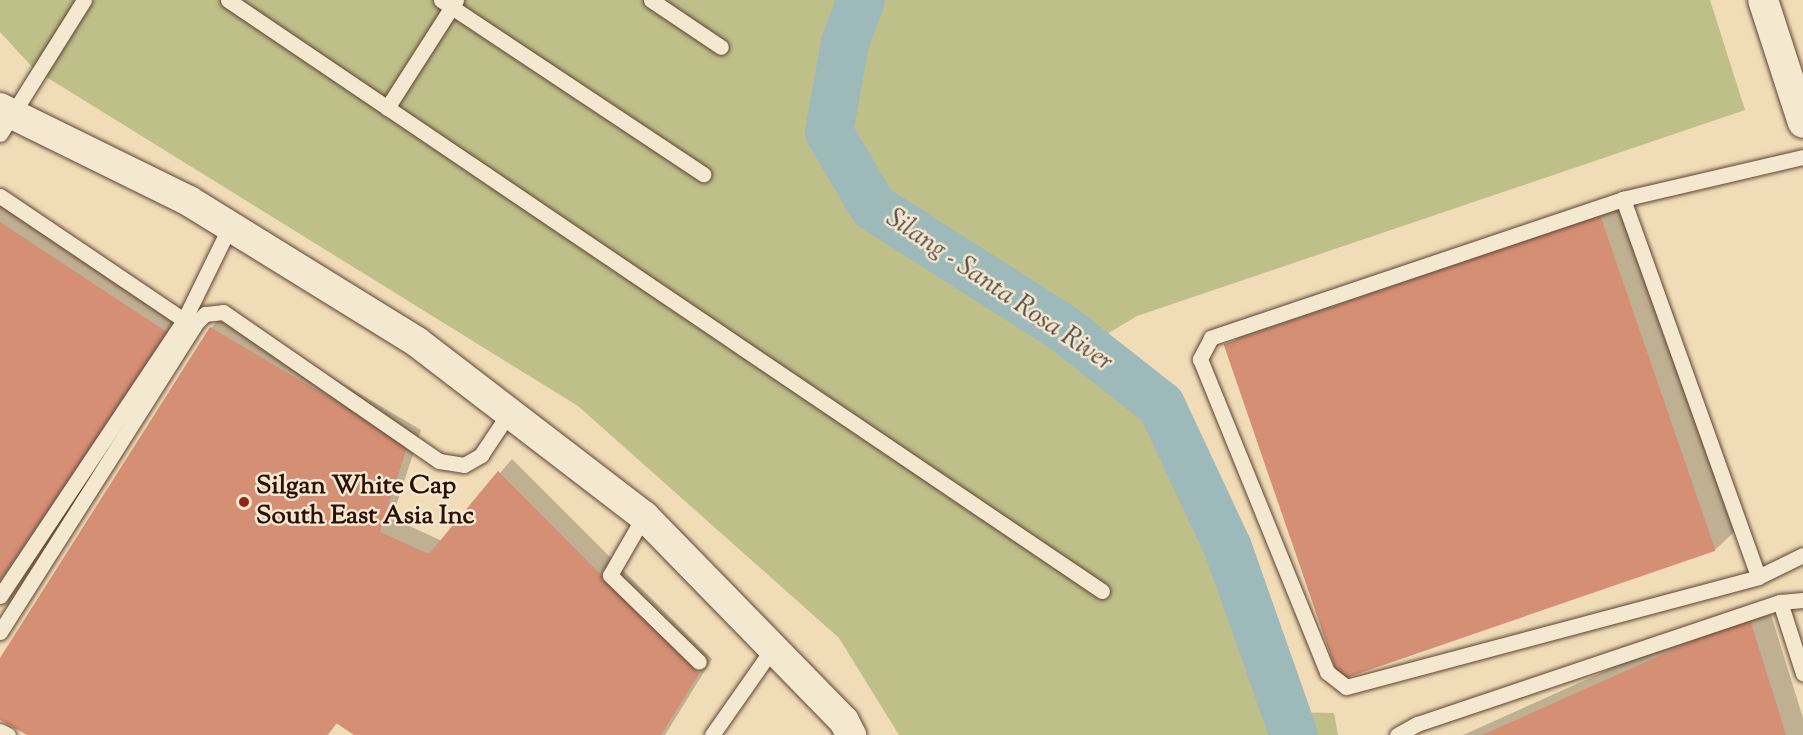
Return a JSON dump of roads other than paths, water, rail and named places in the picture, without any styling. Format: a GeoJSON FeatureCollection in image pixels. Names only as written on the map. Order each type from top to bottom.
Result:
{"type":"FeatureCollection","features":[{"type":"Feature","properties":{"kind":"street"},"geometry":{"type":"LineString","coordinates":[[1763,0],[1803,123]]}},
{"type":"Feature","properties":{"kind":"street"},"geometry":{"type":"LineString","coordinates":[[4,119],[189,201],[417,342],[644,516],[844,721],[851,735]]}},
{"type":"Feature","properties":{"kind":"lane"},"geometry":{"type":"LineString","coordinates":[[4,119],[84,0]]}},
{"type":"Feature","properties":{"kind":"lane"},"geometry":{"type":"LineString","coordinates":[[228,0],[1102,591]]}},
{"type":"Feature","properties":{"kind":"lane"},"geometry":{"type":"LineString","coordinates":[[651,0],[721,47]]}},
{"type":"Feature","properties":{"kind":"lane"},"geometry":{"type":"LineString","coordinates":[[387,108],[449,2],[703,174]]}},
{"type":"Feature","properties":{"kind":"lane"},"geometry":{"type":"LineString","coordinates":[[1803,157],[1623,198],[1211,338],[1200,358],[1327,672],[1346,687],[1758,577],[1803,555]]}},
{"type":"Feature","properties":{"kind":"lane"},"geometry":{"type":"LineString","coordinates":[[0,196],[184,320]]}},
{"type":"Feature","properties":{"kind":"lane"},"geometry":{"type":"LineString","coordinates":[[1623,198],[1758,577]]}},
{"type":"Feature","properties":{"kind":"lane"},"geometry":{"type":"LineString","coordinates":[[0,596],[184,320],[230,226]]}},
{"type":"Feature","properties":{"kind":"lane"},"geometry":{"type":"LineString","coordinates":[[0,632],[195,323],[205,314],[223,312],[439,461],[464,465],[481,455],[509,413]]}},
{"type":"Feature","properties":{"kind":"lane"},"geometry":{"type":"LineString","coordinates":[[644,516],[610,575],[699,662]]}},
{"type":"Feature","properties":{"kind":"lane"},"geometry":{"type":"LineString","coordinates":[[1397,735],[1418,724],[1780,602],[1803,600]]}},
{"type":"Feature","properties":{"kind":"lane"},"geometry":{"type":"LineString","coordinates":[[1780,602],[1803,673]]}},
{"type":"Feature","properties":{"kind":"lane"},"geometry":{"type":"LineString","coordinates":[[712,735],[773,648]]}},
{"type":"Feature","properties":{"kind":"lane"},"geometry":{"type":"LineString","coordinates":[[0,731],[8,735]]}},
{"type":"Feature","properties":{"kind":"waterway","name":"Silang - Santa Rosa River"},"geometry":{"type":"LineString","coordinates":[[861,0],[845,43],[829,132],[873,207],[1063,328],[1161,405],[1228,548],[1294,735]]}},
{"type":"Feature","properties":{"kind":"place","name":"Silgan White Cap South East Asia Inc"},"geometry":{"type":"Point","coordinates":[244,502]}}]}
